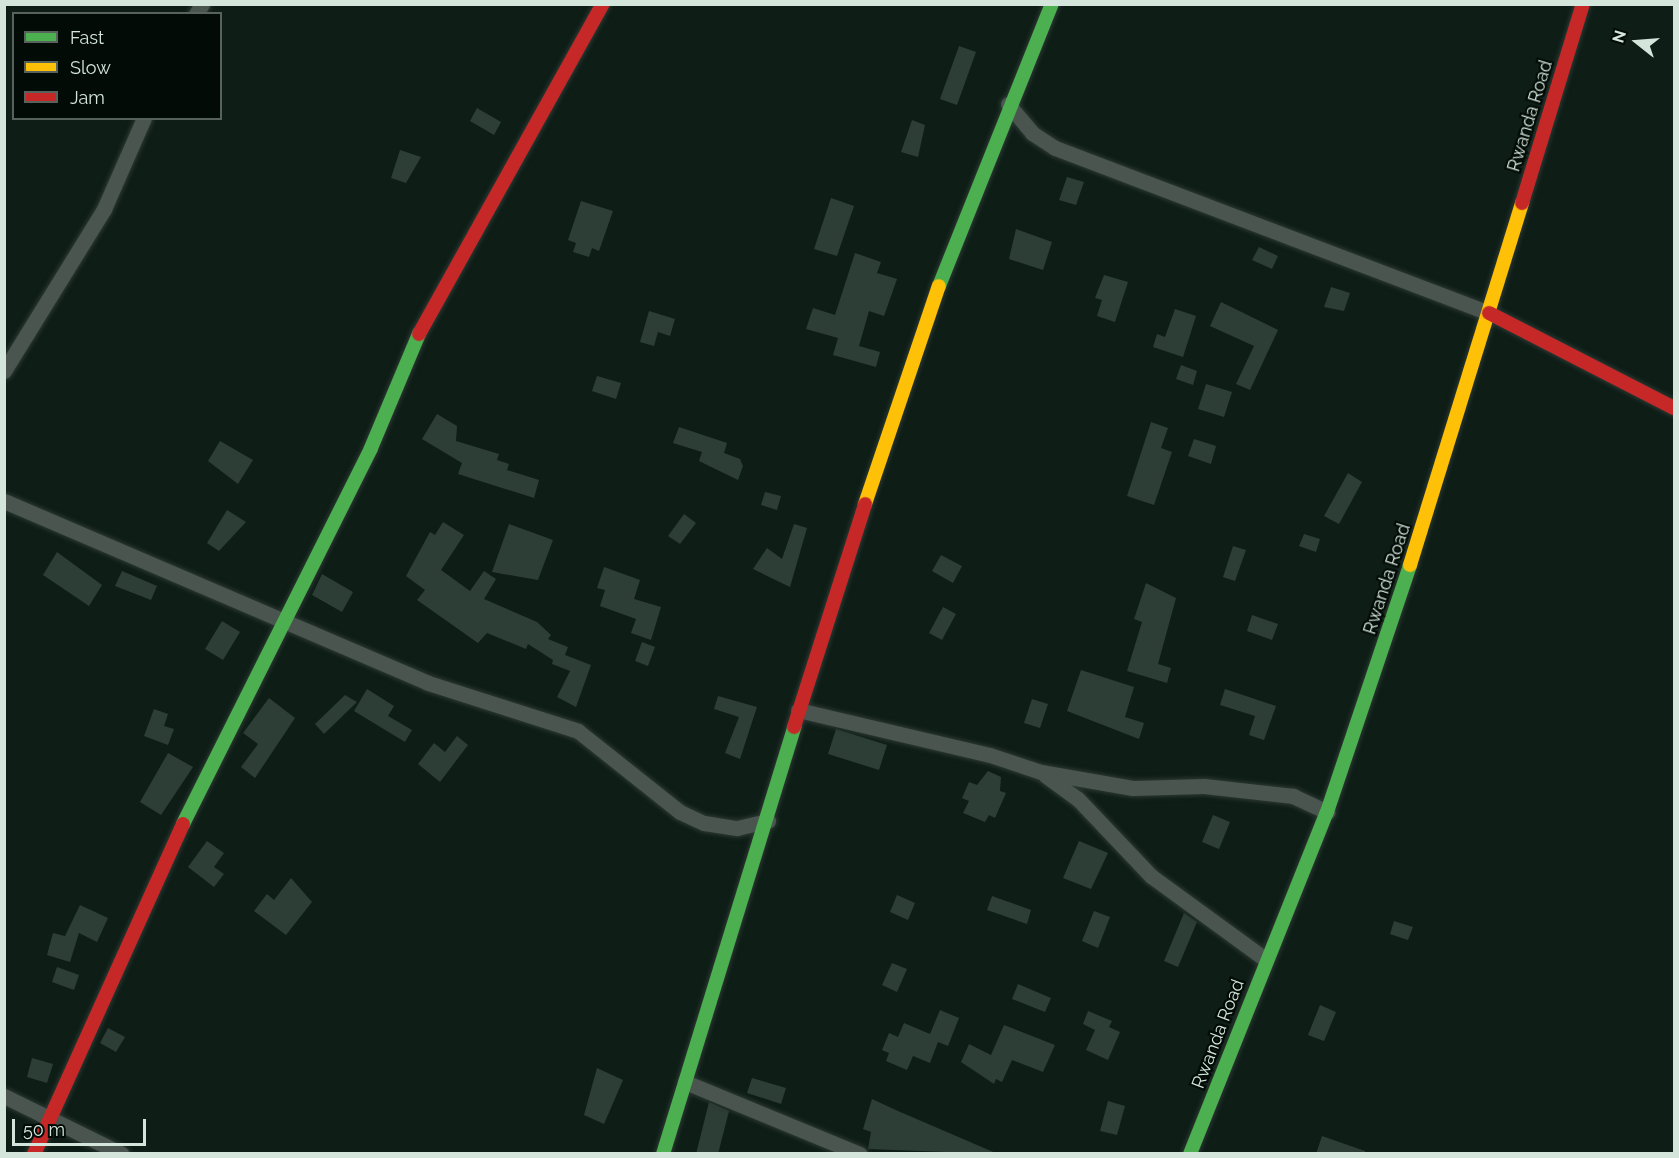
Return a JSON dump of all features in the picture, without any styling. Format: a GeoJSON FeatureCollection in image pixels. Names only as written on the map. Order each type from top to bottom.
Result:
{"type":"FeatureCollection","features":[{"type":"Feature","properties":{"kind":"main road"},"geometry":{"type":"LineString","coordinates":[[34,1154],[180,830],[282,621],[371,448],[411,348],[603,4]]}},
{"type":"Feature","properties":{"kind":"main road"},"geometry":{"type":"LineString","coordinates":[[663,1154],[768,820],[798,710],[963,215],[1052,4]]}},
{"type":"Feature","properties":{"kind":"main road","name":"Rwanda Road"},"geometry":{"type":"LineString","coordinates":[[1190,1154],[1327,812],[1489,313],[1583,4]]}},
{"type":"Feature","properties":{"kind":"main road"},"geometry":{"type":"LineString","coordinates":[[1489,313],[1674,408]]}},
{"type":"Feature","properties":{"kind":"street"},"geometry":{"type":"LineString","coordinates":[[1008,104],[1032,133],[1055,148],[1489,313]]}},
{"type":"Feature","properties":{"kind":"street"},"geometry":{"type":"LineString","coordinates":[[4,370],[104,209],[143,120]]}},
{"type":"Feature","properties":{"kind":"street"},"geometry":{"type":"LineString","coordinates":[[4,501],[428,683],[578,731],[680,812],[704,823],[737,828],[768,820]]}},
{"type":"Feature","properties":{"kind":"street"},"geometry":{"type":"LineString","coordinates":[[798,710],[990,755],[1041,772],[1132,788],[1204,786],[1293,796],[1327,812]]}},
{"type":"Feature","properties":{"kind":"street"},"geometry":{"type":"LineString","coordinates":[[1041,772],[1078,799],[1151,876],[1266,960]]}},
{"type":"Feature","properties":{"kind":"street"},"geometry":{"type":"LineString","coordinates":[[685,1082],[860,1154]]}},
{"type":"Feature","properties":{"kind":"street"},"geometry":{"type":"LineString","coordinates":[[4,1096],[122,1154]]}},
{"type":"Feature","properties":{"kind":"building"},"geometry":{"type":"Polygon","coordinates":[[[959,46],[976,52],[957,105],[940,99],[959,46]]]}},
{"type":"Feature","properties":{"kind":"building"},"geometry":{"type":"Polygon","coordinates":[[[477,108],[501,122],[494,135],[470,121],[477,108]]]}},
{"type":"Feature","properties":{"kind":"building"},"geometry":{"type":"Polygon","coordinates":[[[912,120],[925,125],[918,157],[901,152],[912,120]]]}},
{"type":"Feature","properties":{"kind":"building"},"geometry":{"type":"Polygon","coordinates":[[[400,150],[421,157],[406,183],[391,178],[400,150]]]}},
{"type":"Feature","properties":{"kind":"building"},"geometry":{"type":"Polygon","coordinates":[[[1067,177],[1084,182],[1076,205],[1059,200],[1067,177]]]}},
{"type":"Feature","properties":{"kind":"building"},"geometry":{"type":"Polygon","coordinates":[[[831,198],[854,206],[837,256],[814,249],[831,198]]]}},
{"type":"Feature","properties":{"kind":"building"},"geometry":{"type":"Polygon","coordinates":[[[581,201],[613,211],[599,251],[592,248],[589,257],[573,252],[576,243],[568,240],[581,201]]]}},
{"type":"Feature","properties":{"kind":"building"},"geometry":{"type":"Polygon","coordinates":[[[1016,229],[1052,242],[1043,270],[1009,259],[1016,229]]]}},
{"type":"Feature","properties":{"kind":"building"},"geometry":{"type":"Polygon","coordinates":[[[1259,247],[1278,256],[1272,269],[1252,260],[1259,247]]]}},
{"type":"Feature","properties":{"kind":"building"},"geometry":{"type":"Polygon","coordinates":[[[855,253],[881,262],[877,273],[897,279],[884,316],[869,311],[859,346],[880,352],[876,367],[833,355],[838,338],[806,329],[813,308],[835,315],[855,253]]]}},
{"type":"Feature","properties":{"kind":"building"},"geometry":{"type":"Polygon","coordinates":[[[1104,275],[1128,282],[1115,322],[1097,316],[1102,300],[1095,298],[1104,275]]]}},
{"type":"Feature","properties":{"kind":"building"},"geometry":{"type":"Polygon","coordinates":[[[1331,287],[1350,293],[1344,311],[1324,307],[1331,287]]]}},
{"type":"Feature","properties":{"kind":"building"},"geometry":{"type":"Polygon","coordinates":[[[1221,302],[1278,330],[1250,390],[1236,384],[1254,346],[1210,326],[1221,302]]]}},
{"type":"Feature","properties":{"kind":"building"},"geometry":{"type":"Polygon","coordinates":[[[1175,309],[1196,316],[1183,357],[1153,347],[1157,334],[1165,337],[1175,309]]]}},
{"type":"Feature","properties":{"kind":"building"},"geometry":{"type":"Polygon","coordinates":[[[649,311],[675,319],[670,336],[658,332],[654,346],[640,342],[649,311]]]}},
{"type":"Feature","properties":{"kind":"building"},"geometry":{"type":"Polygon","coordinates":[[[1181,365],[1197,371],[1193,385],[1176,379],[1181,365]]]}},
{"type":"Feature","properties":{"kind":"building"},"geometry":{"type":"Polygon","coordinates":[[[597,376],[621,383],[616,399],[592,391],[597,376]]]}},
{"type":"Feature","properties":{"kind":"building"},"geometry":{"type":"Polygon","coordinates":[[[1206,384],[1232,392],[1224,417],[1198,409],[1206,384]]]}},
{"type":"Feature","properties":{"kind":"building"},"geometry":{"type":"Polygon","coordinates":[[[437,414],[457,426],[456,441],[499,454],[497,460],[509,464],[507,470],[539,480],[534,498],[458,474],[462,463],[422,439],[437,414]]]}},
{"type":"Feature","properties":{"kind":"building"},"geometry":{"type":"Polygon","coordinates":[[[1151,422],[1168,428],[1161,448],[1172,452],[1154,505],[1127,496],[1151,422]]]}},
{"type":"Feature","properties":{"kind":"building"},"geometry":{"type":"Polygon","coordinates":[[[679,427],[727,443],[724,453],[740,459],[743,466],[738,480],[699,461],[702,452],[673,443],[679,427]]]}},
{"type":"Feature","properties":{"kind":"building"},"geometry":{"type":"Polygon","coordinates":[[[1194,439],[1216,446],[1211,464],[1188,456],[1194,439]]]}},
{"type":"Feature","properties":{"kind":"building"},"geometry":{"type":"Polygon","coordinates":[[[220,441],[253,460],[238,484],[208,461],[220,441]]]}},
{"type":"Feature","properties":{"kind":"building"},"geometry":{"type":"Polygon","coordinates":[[[1348,473],[1362,482],[1339,524],[1324,516],[1348,473]]]}},
{"type":"Feature","properties":{"kind":"building"},"geometry":{"type":"Polygon","coordinates":[[[765,492],[781,496],[777,510],[761,505],[765,492]]]}},
{"type":"Feature","properties":{"kind":"building"},"geometry":{"type":"Polygon","coordinates":[[[227,510],[246,522],[219,551],[207,543],[227,510]]]}},
{"type":"Feature","properties":{"kind":"building"},"geometry":{"type":"Polygon","coordinates":[[[684,514],[696,523],[680,544],[668,536],[684,514]]]}},
{"type":"Feature","properties":{"kind":"building"},"geometry":{"type":"Polygon","coordinates":[[[443,522],[464,535],[441,570],[470,591],[484,571],[496,579],[484,599],[537,622],[551,635],[548,639],[568,647],[565,655],[591,665],[576,707],[557,697],[570,671],[552,664],[553,660],[528,644],[526,649],[487,633],[478,643],[417,600],[425,590],[406,576],[430,532],[435,535],[443,522]]]}},
{"type":"Feature","properties":{"kind":"building"},"geometry":{"type":"Polygon","coordinates":[[[509,524],[553,540],[538,580],[492,572],[509,524]]]}},
{"type":"Feature","properties":{"kind":"building"},"geometry":{"type":"Polygon","coordinates":[[[794,524],[807,528],[790,587],[753,569],[767,548],[782,559],[794,524]]]}},
{"type":"Feature","properties":{"kind":"building"},"geometry":{"type":"Polygon","coordinates":[[[1304,534],[1320,539],[1316,552],[1299,546],[1304,534]]]}},
{"type":"Feature","properties":{"kind":"building"},"geometry":{"type":"Polygon","coordinates":[[[1233,546],[1246,550],[1235,581],[1223,577],[1233,546]]]}},
{"type":"Feature","properties":{"kind":"building"},"geometry":{"type":"Polygon","coordinates":[[[57,552],[102,585],[89,606],[43,575],[57,552]]]}},
{"type":"Feature","properties":{"kind":"building"},"geometry":{"type":"Polygon","coordinates":[[[941,555],[962,566],[953,583],[932,571],[941,555]]]}},
{"type":"Feature","properties":{"kind":"building"},"geometry":{"type":"Polygon","coordinates":[[[604,567],[640,580],[634,599],[661,607],[651,640],[631,633],[636,619],[600,606],[605,590],[597,588],[604,567]]]}},
{"type":"Feature","properties":{"kind":"building"},"geometry":{"type":"Polygon","coordinates":[[[122,571],[157,586],[151,600],[115,586],[122,571]]]}},
{"type":"Feature","properties":{"kind":"building"},"geometry":{"type":"Polygon","coordinates":[[[322,574],[353,592],[342,612],[312,595],[322,574]]]}},
{"type":"Feature","properties":{"kind":"building"},"geometry":{"type":"Polygon","coordinates":[[[1146,583],[1176,598],[1158,664],[1171,668],[1167,683],[1127,671],[1142,622],[1134,619],[1146,583]]]}},
{"type":"Feature","properties":{"kind":"building"},"geometry":{"type":"Polygon","coordinates":[[[943,607],[956,614],[942,640],[929,633],[943,607]]]}},
{"type":"Feature","properties":{"kind":"building"},"geometry":{"type":"Polygon","coordinates":[[[1252,615],[1278,624],[1272,640],[1247,631],[1252,615]]]}},
{"type":"Feature","properties":{"kind":"building"},"geometry":{"type":"Polygon","coordinates":[[[222,621],[240,632],[223,660],[205,649],[222,621]]]}},
{"type":"Feature","properties":{"kind":"building"},"geometry":{"type":"Polygon","coordinates":[[[642,642],[655,647],[648,666],[635,661],[642,642]]]}},
{"type":"Feature","properties":{"kind":"building"},"geometry":{"type":"Polygon","coordinates":[[[1081,670],[1134,687],[1125,717],[1144,723],[1139,739],[1067,711],[1081,670]]]}},
{"type":"Feature","properties":{"kind":"building"},"geometry":{"type":"Polygon","coordinates":[[[367,689],[394,706],[388,716],[412,730],[405,742],[354,711],[367,689]]]}},
{"type":"Feature","properties":{"kind":"building"},"geometry":{"type":"Polygon","coordinates":[[[1225,689],[1276,706],[1264,740],[1249,735],[1255,716],[1220,705],[1225,689]]]}},
{"type":"Feature","properties":{"kind":"building"},"geometry":{"type":"Polygon","coordinates":[[[345,695],[357,702],[324,734],[315,724],[345,695]]]}},
{"type":"Feature","properties":{"kind":"building"},"geometry":{"type":"Polygon","coordinates":[[[718,696],[757,707],[740,759],[725,753],[739,717],[714,709],[718,696]]]}},
{"type":"Feature","properties":{"kind":"building"},"geometry":{"type":"Polygon","coordinates":[[[269,698],[295,718],[255,778],[241,767],[258,744],[243,733],[269,698]]]}},
{"type":"Feature","properties":{"kind":"building"},"geometry":{"type":"Polygon","coordinates":[[[1032,699],[1048,704],[1040,728],[1024,723],[1032,699]]]}},
{"type":"Feature","properties":{"kind":"building"},"geometry":{"type":"Polygon","coordinates":[[[154,709],[168,714],[164,726],[174,729],[168,745],[144,736],[154,709]]]}},
{"type":"Feature","properties":{"kind":"building"},"geometry":{"type":"Polygon","coordinates":[[[836,729],[887,745],[879,770],[828,754],[836,729]]]}},
{"type":"Feature","properties":{"kind":"building"},"geometry":{"type":"Polygon","coordinates":[[[457,736],[468,745],[440,782],[418,764],[434,743],[445,752],[457,736]]]}},
{"type":"Feature","properties":{"kind":"building"},"geometry":{"type":"Polygon","coordinates":[[[168,753],[193,767],[161,815],[140,802],[168,753]]]}},
{"type":"Feature","properties":{"kind":"building"},"geometry":{"type":"Polygon","coordinates":[[[988,771],[1001,777],[1000,791],[1006,793],[995,818],[989,815],[985,822],[963,813],[969,801],[962,798],[969,782],[977,785],[988,771]]]}},
{"type":"Feature","properties":{"kind":"building"},"geometry":{"type":"Polygon","coordinates":[[[1213,815],[1230,822],[1219,849],[1202,842],[1213,815]]]}},
{"type":"Feature","properties":{"kind":"building"},"geometry":{"type":"Polygon","coordinates":[[[207,841],[224,853],[214,867],[224,874],[214,887],[188,867],[207,841]]]}},
{"type":"Feature","properties":{"kind":"building"},"geometry":{"type":"Polygon","coordinates":[[[1079,841],[1108,853],[1091,889],[1063,878],[1079,841]]]}},
{"type":"Feature","properties":{"kind":"building"},"geometry":{"type":"Polygon","coordinates":[[[291,878],[312,902],[286,935],[254,911],[267,894],[274,900],[291,878]]]}},
{"type":"Feature","properties":{"kind":"building"},"geometry":{"type":"Polygon","coordinates":[[[897,895],[915,903],[908,920],[890,912],[897,895]]]}},
{"type":"Feature","properties":{"kind":"building"},"geometry":{"type":"Polygon","coordinates":[[[992,896],[1031,910],[1027,924],[987,910],[992,896]]]}},
{"type":"Feature","properties":{"kind":"building"},"geometry":{"type":"Polygon","coordinates":[[[80,905],[108,918],[97,942],[79,933],[70,962],[47,955],[53,933],[65,936],[80,905]]]}},
{"type":"Feature","properties":{"kind":"building"},"geometry":{"type":"Polygon","coordinates":[[[1094,911],[1110,917],[1098,948],[1082,941],[1094,911]]]}},
{"type":"Feature","properties":{"kind":"building"},"geometry":{"type":"Polygon","coordinates":[[[1184,913],[1197,922],[1178,967],[1164,961],[1184,913]]]}},
{"type":"Feature","properties":{"kind":"building"},"geometry":{"type":"Polygon","coordinates":[[[1394,921],[1413,927],[1408,940],[1390,934],[1394,921]]]}},
{"type":"Feature","properties":{"kind":"building"},"geometry":{"type":"Polygon","coordinates":[[[892,963],[907,969],[897,992],[882,985],[892,963]]]}},
{"type":"Feature","properties":{"kind":"building"},"geometry":{"type":"Polygon","coordinates":[[[57,967],[79,975],[74,990],[52,982],[57,967]]]}},
{"type":"Feature","properties":{"kind":"building"},"geometry":{"type":"Polygon","coordinates":[[[1018,984],[1051,998],[1045,1012],[1012,999],[1018,984]]]}},
{"type":"Feature","properties":{"kind":"building"},"geometry":{"type":"Polygon","coordinates":[[[1320,1005],[1336,1012],[1324,1041],[1308,1035],[1320,1005]]]}},
{"type":"Feature","properties":{"kind":"building"},"geometry":{"type":"Polygon","coordinates":[[[940,1010],[959,1018],[948,1046],[938,1042],[930,1063],[913,1056],[907,1070],[886,1061],[889,1053],[882,1050],[889,1033],[898,1037],[904,1023],[930,1034],[940,1010]]]}},
{"type":"Feature","properties":{"kind":"building"},"geometry":{"type":"Polygon","coordinates":[[[1088,1011],[1112,1021],[1109,1027],[1120,1032],[1108,1060],[1086,1050],[1095,1030],[1083,1024],[1088,1011]]]}},
{"type":"Feature","properties":{"kind":"building"},"geometry":{"type":"Polygon","coordinates":[[[1004,1025],[1055,1045],[1043,1072],[1012,1060],[1002,1082],[996,1079],[994,1084],[961,1062],[969,1044],[991,1055],[1004,1025]]]}},
{"type":"Feature","properties":{"kind":"building"},"geometry":{"type":"Polygon","coordinates":[[[108,1028],[125,1037],[116,1052],[100,1043],[108,1028]]]}},
{"type":"Feature","properties":{"kind":"building"},"geometry":{"type":"Polygon","coordinates":[[[32,1058],[53,1064],[47,1083],[27,1077],[32,1058]]]}},
{"type":"Feature","properties":{"kind":"building"},"geometry":{"type":"Polygon","coordinates":[[[597,1068],[623,1080],[604,1124],[584,1115],[597,1068]]]}},
{"type":"Feature","properties":{"kind":"building"},"geometry":{"type":"Polygon","coordinates":[[[752,1078],[786,1088],[781,1104],[747,1093],[752,1078]]]}},
{"type":"Feature","properties":{"kind":"building"},"geometry":{"type":"Polygon","coordinates":[[[872,1099],[998,1154],[868,1149],[871,1132],[863,1129],[872,1099]]]}},
{"type":"Feature","properties":{"kind":"building"},"geometry":{"type":"Polygon","coordinates":[[[1108,1101],[1125,1106],[1117,1135],[1100,1131],[1108,1101]]]}},
{"type":"Feature","properties":{"kind":"building"},"geometry":{"type":"Polygon","coordinates":[[[709,1102],[729,1111],[718,1154],[696,1154],[709,1102]]]}},
{"type":"Feature","properties":{"kind":"building"},"geometry":{"type":"Polygon","coordinates":[[[1322,1136],[1365,1151],[1365,1154],[1316,1154],[1322,1136]]]}},
{"type":"Feature","properties":{"kind":"traffic: fast"},"geometry":{"type":"LineString","coordinates":[[939,286],[1052,4]]}},
{"type":"Feature","properties":{"kind":"traffic: fast"},"geometry":{"type":"LineString","coordinates":[[183,824],[371,448],[419,334]]}},
{"type":"Feature","properties":{"kind":"traffic: fast"},"geometry":{"type":"LineString","coordinates":[[1190,1154],[1327,812],[1410,565]]}},
{"type":"Feature","properties":{"kind":"traffic: fast"},"geometry":{"type":"LineString","coordinates":[[663,1154],[794,727]]}},
{"type":"Feature","properties":{"kind":"traffic: slow"},"geometry":{"type":"LineString","coordinates":[[1410,565],[1522,203]]}},
{"type":"Feature","properties":{"kind":"traffic: slow"},"geometry":{"type":"LineString","coordinates":[[865,504],[939,286]]}},
{"type":"Feature","properties":{"kind":"traffic: jam"},"geometry":{"type":"LineString","coordinates":[[419,334],[603,4]]}},
{"type":"Feature","properties":{"kind":"traffic: jam"},"geometry":{"type":"LineString","coordinates":[[1522,203],[1583,4]]}},
{"type":"Feature","properties":{"kind":"traffic: jam"},"geometry":{"type":"LineString","coordinates":[[1489,313],[1674,408]]}},
{"type":"Feature","properties":{"kind":"traffic: jam"},"geometry":{"type":"LineString","coordinates":[[794,727],[865,504]]}},
{"type":"Feature","properties":{"kind":"traffic: jam"},"geometry":{"type":"LineString","coordinates":[[34,1154],[183,824]]}}]}
